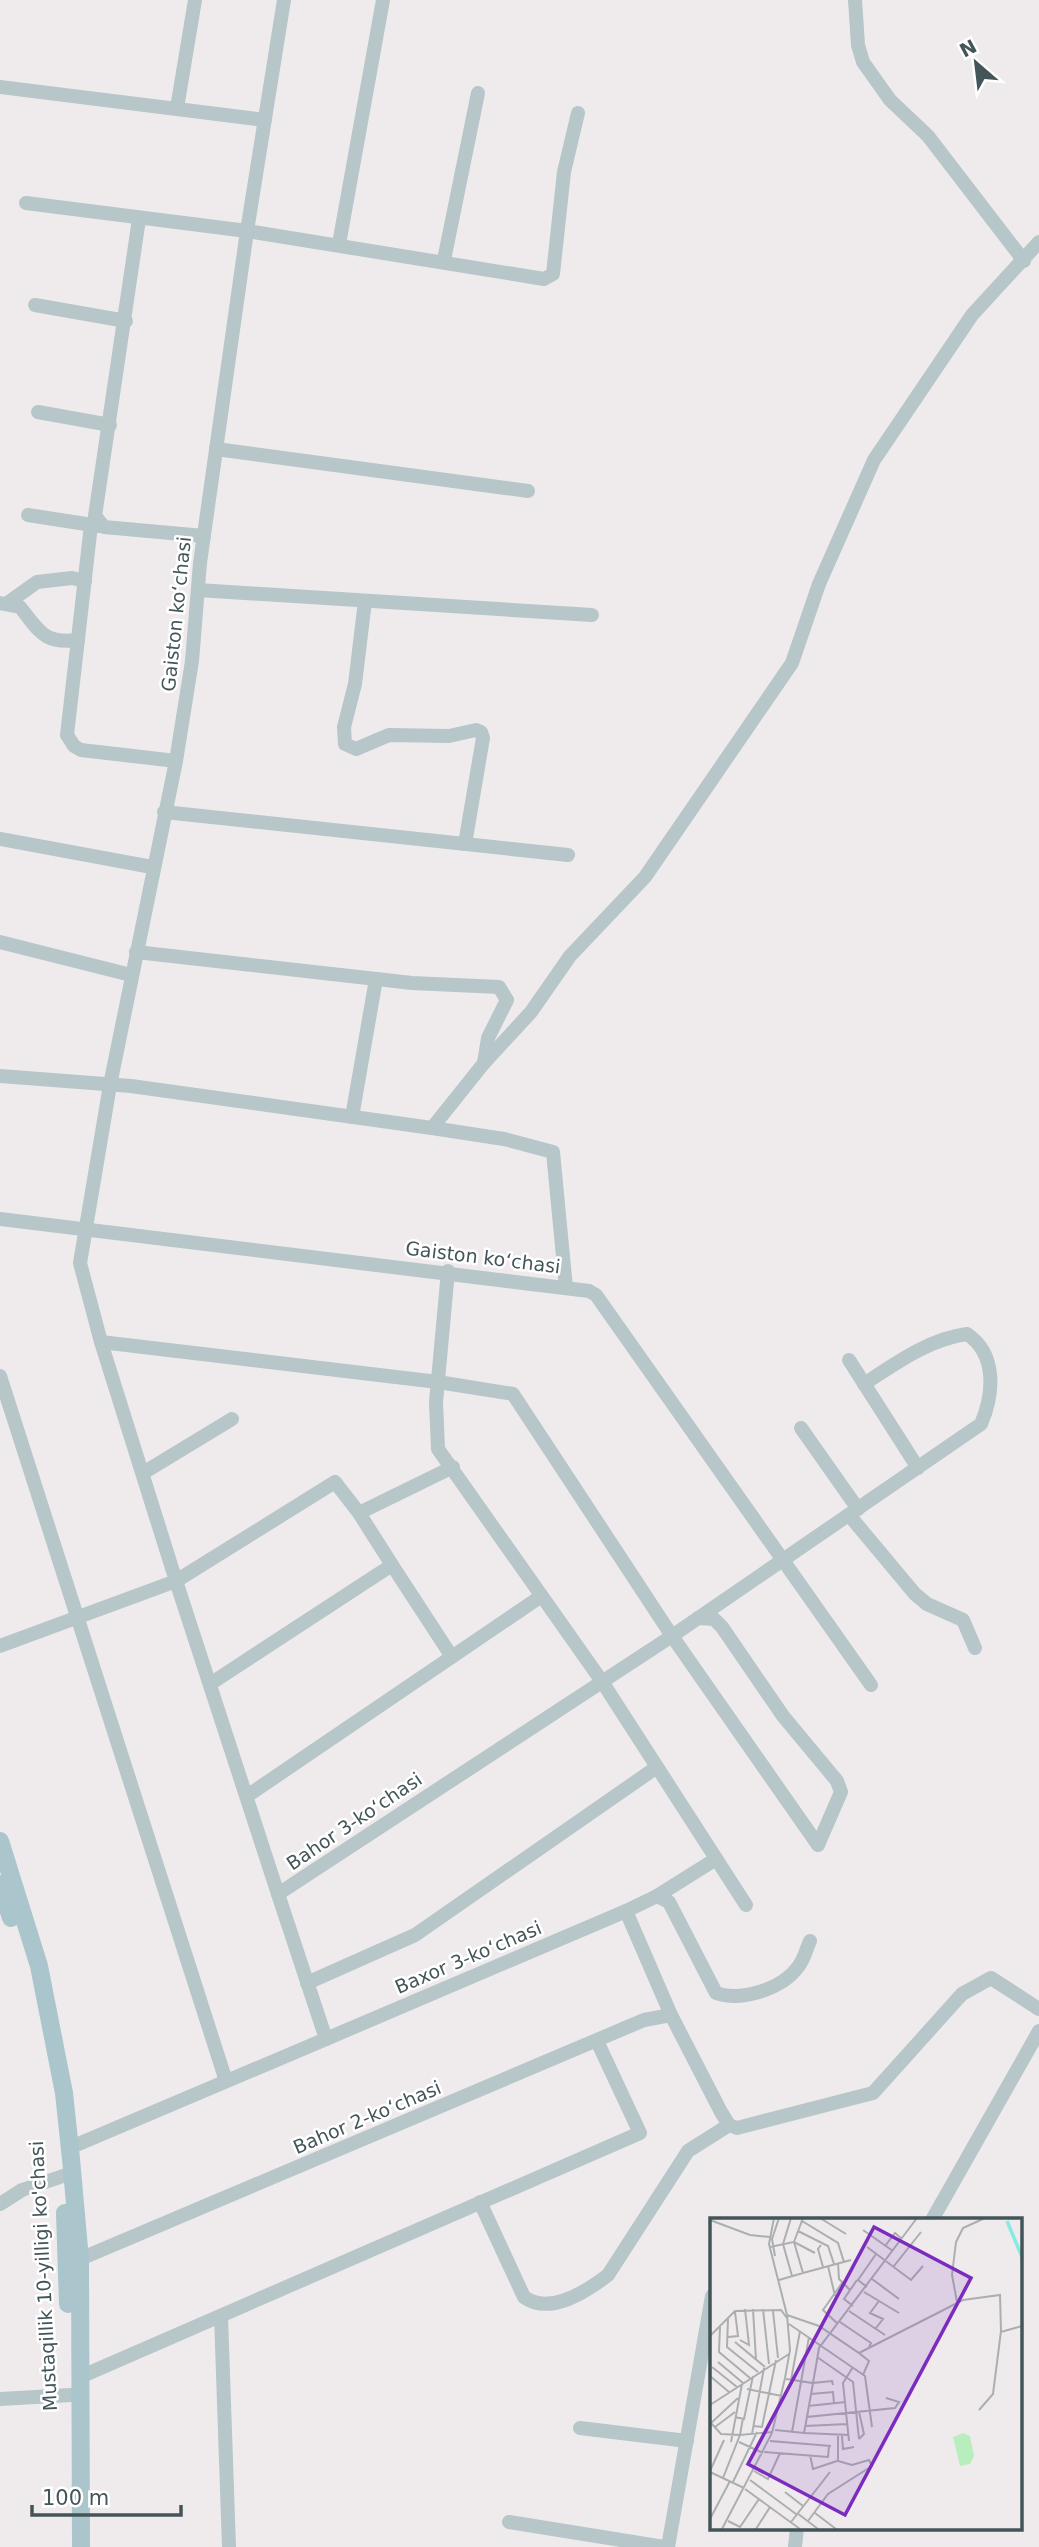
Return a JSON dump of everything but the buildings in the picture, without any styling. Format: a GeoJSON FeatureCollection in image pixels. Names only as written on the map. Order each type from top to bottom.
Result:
{"type":"FeatureCollection","features":[{"type":"Feature","properties":{"kind":"main road","name":"Mustaqillik 10-yilligi ko'chasi"},"geometry":{"type":"LineString","coordinates":[[0,1840],[40,1966],[64,2093],[80,2259],[81,2547]]}},
{"type":"Feature","properties":{"kind":"main road","name":"Mustaqillik 10-yilligi ko'chasi"},"geometry":{"type":"LineString","coordinates":[[0,1884],[25,1958],[41,2027],[63,2176],[71,2395],[72,2547]]}},
{"type":"Feature","properties":{"kind":"street"},"geometry":{"type":"LineString","coordinates":[[177,108],[195,0]]}},
{"type":"Feature","properties":{"kind":"street","name":"Gaiston koʻchasi"},"geometry":{"type":"LineString","coordinates":[[85,1228],[152,867],[176,761],[192,661],[204,536],[216,449],[284,0]]}},
{"type":"Feature","properties":{"kind":"street"},"geometry":{"type":"LineString","coordinates":[[340,244],[383,0]]}},
{"type":"Feature","properties":{"kind":"street"},"geometry":{"type":"LineString","coordinates":[[855,0],[858,45],[863,62],[890,100],[928,136],[1024,261]]}},
{"type":"Feature","properties":{"kind":"street"},"geometry":{"type":"LineString","coordinates":[[0,87],[265,120]]}},
{"type":"Feature","properties":{"kind":"street"},"geometry":{"type":"LineString","coordinates":[[444,260],[478,93]]}},
{"type":"Feature","properties":{"kind":"street"},"geometry":{"type":"LineString","coordinates":[[26,203],[340,244],[444,260],[534,279],[553,274],[564,172],[578,113]]}},
{"type":"Feature","properties":{"kind":"street"},"geometry":{"type":"LineString","coordinates":[[139,219],[95,516],[98,526],[85,581],[67,735],[74,746],[176,761]]}},
{"type":"Feature","properties":{"kind":"street"},"geometry":{"type":"LineString","coordinates":[[432,1128],[484,1063],[531,1012],[570,956],[645,877],[792,663],[819,584],[874,460],[972,315],[1039,242]]}},
{"type":"Feature","properties":{"kind":"street"},"geometry":{"type":"LineString","coordinates":[[35,304],[126,321]]}},
{"type":"Feature","properties":{"kind":"street"},"geometry":{"type":"LineString","coordinates":[[38,412],[110,425]]}},
{"type":"Feature","properties":{"kind":"street"},"geometry":{"type":"LineString","coordinates":[[216,449],[528,491]]}},
{"type":"Feature","properties":{"kind":"street"},"geometry":{"type":"LineString","coordinates":[[28,515],[98,526],[204,536]]}},
{"type":"Feature","properties":{"kind":"street"},"geometry":{"type":"LineString","coordinates":[[4,603],[37,582],[72,578],[85,581]]}},
{"type":"Feature","properties":{"kind":"street"},"geometry":{"type":"LineString","coordinates":[[198,590],[592,615]]}},
{"type":"Feature","properties":{"kind":"street"},"geometry":{"type":"LineString","coordinates":[[365,601],[355,684],[344,727],[345,744],[355,749],[389,735],[430,737],[476,730],[481,732],[483,738],[465,844]]}},
{"type":"Feature","properties":{"kind":"street"},"geometry":{"type":"LineString","coordinates":[[4,603],[20,607],[45,637],[52,640],[78,640]]}},
{"type":"Feature","properties":{"kind":"street"},"geometry":{"type":"LineString","coordinates":[[164,812],[568,855]]}},
{"type":"Feature","properties":{"kind":"street"},"geometry":{"type":"LineString","coordinates":[[0,839],[152,867]]}},
{"type":"Feature","properties":{"kind":"street"},"geometry":{"type":"LineString","coordinates":[[0,942],[131,975]]}},
{"type":"Feature","properties":{"kind":"street"},"geometry":{"type":"LineString","coordinates":[[136,951],[450,987],[472,984],[499,988],[507,1000],[488,1038],[484,1063]]}},
{"type":"Feature","properties":{"kind":"street"},"geometry":{"type":"LineString","coordinates":[[352,1117],[376,979]]}},
{"type":"Feature","properties":{"kind":"street"},"geometry":{"type":"LineString","coordinates":[[0,1076],[110,1085],[352,1117],[504,1139],[553,1152],[566,1287]]}},
{"type":"Feature","properties":{"kind":"street","name":"Gaiston koʻchasi"},"geometry":{"type":"LineString","coordinates":[[0,1219],[448,1271],[566,1287],[596,1295],[872,1685]]}},
{"type":"Feature","properties":{"kind":"street"},"geometry":{"type":"LineString","coordinates":[[85,1228],[80,1263],[101,1342],[278,1894]]}},
{"type":"Feature","properties":{"kind":"street"},"geometry":{"type":"LineString","coordinates":[[448,1271],[438,1382],[438,1449],[601,1680],[746,1905]]}},
{"type":"Feature","properties":{"kind":"street","name":"Bahor 3-koʻchasi"},"geometry":{"type":"LineString","coordinates":[[326,2039],[278,1894],[672,1636],[982,1424],[987,1411],[990,1379],[988,1357],[981,1343],[967,1334],[953,1336],[904,1358],[864,1384]]}},
{"type":"Feature","properties":{"kind":"street"},"geometry":{"type":"LineString","coordinates":[[101,1342],[438,1382],[513,1394],[672,1636],[818,1845],[841,1792],[837,1781],[783,1716],[722,1627],[714,1619],[698,1618]]}},
{"type":"Feature","properties":{"kind":"street"},"geometry":{"type":"LineString","coordinates":[[849,1360],[918,1468]]}},
{"type":"Feature","properties":{"kind":"street"},"geometry":{"type":"LineString","coordinates":[[0,1376],[226,2081]]}},
{"type":"Feature","properties":{"kind":"street"},"geometry":{"type":"LineString","coordinates":[[142,1473],[232,1419]]}},
{"type":"Feature","properties":{"kind":"street"},"geometry":{"type":"LineString","coordinates":[[801,1428],[854,1512],[915,1594],[963,1620],[975,1648]]}},
{"type":"Feature","properties":{"kind":"street"},"geometry":{"type":"LineString","coordinates":[[359,1513],[453,1467]]}},
{"type":"Feature","properties":{"kind":"street"},"geometry":{"type":"LineString","coordinates":[[0,1646],[176,1581],[335,1482],[359,1513],[452,1657]]}},
{"type":"Feature","properties":{"kind":"street"},"geometry":{"type":"LineString","coordinates":[[210,1684],[392,1565]]}},
{"type":"Feature","properties":{"kind":"street"},"geometry":{"type":"LineString","coordinates":[[247,1796],[540,1597]]}},
{"type":"Feature","properties":{"kind":"street"},"geometry":{"type":"LineString","coordinates":[[307,1983],[415,1935],[657,1767]]}},
{"type":"Feature","properties":{"kind":"street","name":"Baxor 3-koʻchasi"},"geometry":{"type":"LineString","coordinates":[[326,2039],[626,1911],[657,1896],[716,1859]]}},
{"type":"Feature","properties":{"kind":"street"},"geometry":{"type":"LineString","coordinates":[[657,1896],[669,1902],[716,1993],[727,1997],[738,1998],[792,1975],[800,1965],[810,1941]]}},
{"type":"Feature","properties":{"kind":"street"},"geometry":{"type":"LineString","coordinates":[[626,1911],[671,2015],[729,2125],[737,2128],[873,2093],[961,1994],[991,1978],[1039,2009]]}},
{"type":"Feature","properties":{"kind":"street","name":"Bahor 2-koʻchasi"},"geometry":{"type":"LineString","coordinates":[[80,2259],[644,2020],[671,2015]]}},
{"type":"Feature","properties":{"kind":"street"},"geometry":{"type":"LineString","coordinates":[[933,2218],[1039,2031]]}},
{"type":"Feature","properties":{"kind":"street"},"geometry":{"type":"LineString","coordinates":[[69,2148],[326,2039]]}},
{"type":"Feature","properties":{"kind":"street"},"geometry":{"type":"LineString","coordinates":[[80,2377],[640,2133],[597,2040]]}},
{"type":"Feature","properties":{"kind":"street"},"geometry":{"type":"LineString","coordinates":[[480,2202],[524,2297],[531,2302],[564,2301],[590,2290],[608,2275],[688,2151],[729,2125]]}},
{"type":"Feature","properties":{"kind":"street"},"geometry":{"type":"LineString","coordinates":[[0,2204],[22,2190],[63,2176]]}},
{"type":"Feature","properties":{"kind":"street"},"geometry":{"type":"LineString","coordinates":[[509,2522],[666,2547],[710,2308]]}},
{"type":"Feature","properties":{"kind":"street"},"geometry":{"type":"LineString","coordinates":[[221,2316],[229,2547]]}},
{"type":"Feature","properties":{"kind":"street"},"geometry":{"type":"LineString","coordinates":[[0,2399],[71,2395]]}},
{"type":"Feature","properties":{"kind":"street"},"geometry":{"type":"LineString","coordinates":[[580,2428],[687,2441]]}}]}
